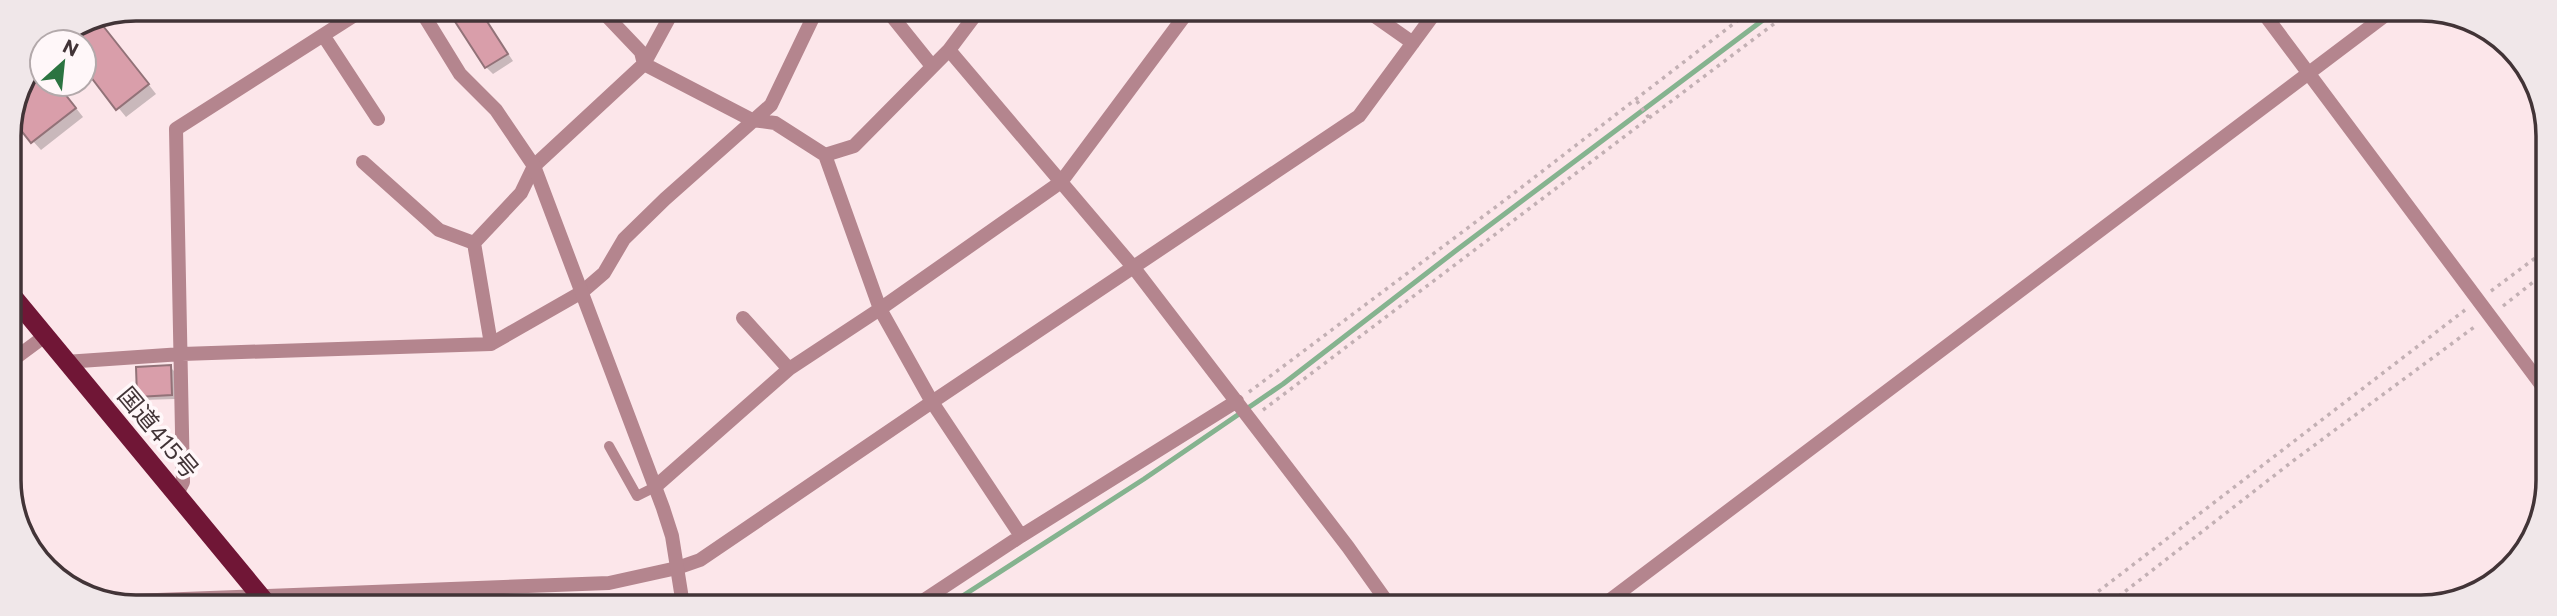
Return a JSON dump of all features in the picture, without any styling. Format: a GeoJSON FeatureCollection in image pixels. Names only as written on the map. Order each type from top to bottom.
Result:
{"type":"FeatureCollection","features":[{"type":"Feature","properties":{"kind":"highway","name":"国道415号"},"geometry":{"type":"LineString","coordinates":[[21,306],[260,595]]}},
{"type":"Feature","properties":{"kind":"street"},"geometry":{"type":"LineString","coordinates":[[177,494],[183,482],[176,129],[345,21]]}},
{"type":"Feature","properties":{"kind":"street"},"geometry":{"type":"LineString","coordinates":[[427,21],[460,74],[496,110],[534,166],[672,536],[681,595]]}},
{"type":"Feature","properties":{"kind":"street"},"geometry":{"type":"LineString","coordinates":[[611,21],[641,52],[644,64],[752,120],[775,123],[825,155],[880,309],[932,402],[1021,536]]}},
{"type":"Feature","properties":{"kind":"street"},"geometry":{"type":"LineString","coordinates":[[474,243],[522,193],[534,166],[644,64],[667,21]]}},
{"type":"Feature","properties":{"kind":"street"},"geometry":{"type":"LineString","coordinates":[[65,362],[181,354],[491,344],[582,292],[604,273],[624,239],[771,105],[811,21]]}},
{"type":"Feature","properties":{"kind":"street"},"geometry":{"type":"LineString","coordinates":[[896,21],[932,66]]}},
{"type":"Feature","properties":{"kind":"street"},"geometry":{"type":"LineString","coordinates":[[825,155],[854,146],[949,50],[971,21]]}},
{"type":"Feature","properties":{"kind":"street"},"geometry":{"type":"LineString","coordinates":[[655,487],[789,369],[880,309],[1061,182],[1179,21]]}},
{"type":"Feature","properties":{"kind":"street"},"geometry":{"type":"LineString","coordinates":[[1381,21],[1413,44]]}},
{"type":"Feature","properties":{"kind":"street"},"geometry":{"type":"LineString","coordinates":[[380,595],[609,583],[677,568],[700,560],[1359,116],[1429,21]]}},
{"type":"Feature","properties":{"kind":"street"},"geometry":{"type":"LineString","coordinates":[[2270,21],[2536,378]]}},
{"type":"Feature","properties":{"kind":"street"},"geometry":{"type":"LineString","coordinates":[[1617,595],[2378,21]]}},
{"type":"Feature","properties":{"kind":"street"},"geometry":{"type":"LineString","coordinates":[[323,35],[378,120]]}},
{"type":"Feature","properties":{"kind":"street"},"geometry":{"type":"LineString","coordinates":[[949,50],[1134,268],[1382,595]]}},
{"type":"Feature","properties":{"kind":"street"},"geometry":{"type":"LineString","coordinates":[[363,162],[439,230],[474,243]]}},
{"type":"Feature","properties":{"kind":"street"},"geometry":{"type":"LineString","coordinates":[[474,243],[491,344]]}},
{"type":"Feature","properties":{"kind":"street"},"geometry":{"type":"LineString","coordinates":[[743,318],[789,369]]}},
{"type":"Feature","properties":{"kind":"street"},"geometry":{"type":"LineString","coordinates":[[21,354],[46,336]]}},
{"type":"Feature","properties":{"kind":"street"},"geometry":{"type":"LineString","coordinates":[[932,595],[1237,401]]}},
{"type":"Feature","properties":{"kind":"lane"},"geometry":{"type":"LineString","coordinates":[[609,446],[637,496],[655,487]]}},
{"type":"Feature","properties":{"kind":"path"},"geometry":{"type":"LineString","coordinates":[[1237,401],[1636,100],[1736,21]]}},
{"type":"Feature","properties":{"kind":"path"},"geometry":{"type":"LineString","coordinates":[[1250,419],[1777,21]]}},
{"type":"Feature","properties":{"kind":"path"},"geometry":{"type":"LineString","coordinates":[[1636,100],[1649,118]]}},
{"type":"Feature","properties":{"kind":"path"},"geometry":{"type":"LineString","coordinates":[[2094,595],[2536,257]]}},
{"type":"Feature","properties":{"kind":"path"},"geometry":{"type":"LineString","coordinates":[[2120,595],[2293,461],[2536,280]]}},
{"type":"Feature","properties":{"kind":"building"},"geometry":{"type":"Polygon","coordinates":[[[455,21],[487,21],[508,54],[485,68],[455,21]]]}},
{"type":"Feature","properties":{"kind":"building"},"geometry":{"type":"Polygon","coordinates":[[[103,26],[149,84],[116,110],[98,86],[97,28],[103,26]]]}},
{"type":"Feature","properties":{"kind":"building"},"geometry":{"type":"Polygon","coordinates":[[[28,98],[68,98],[76,108],[31,143],[21,130],[28,98]]]}},
{"type":"Feature","properties":{"kind":"building"},"geometry":{"type":"Polygon","coordinates":[[[171,365],[172,395],[137,397],[136,367],[171,365]]]}},
{"type":"Feature","properties":{"kind":"waterway"},"geometry":{"type":"LineString","coordinates":[[964,595],[1144,479],[1283,384],[1762,21]]}}]}
